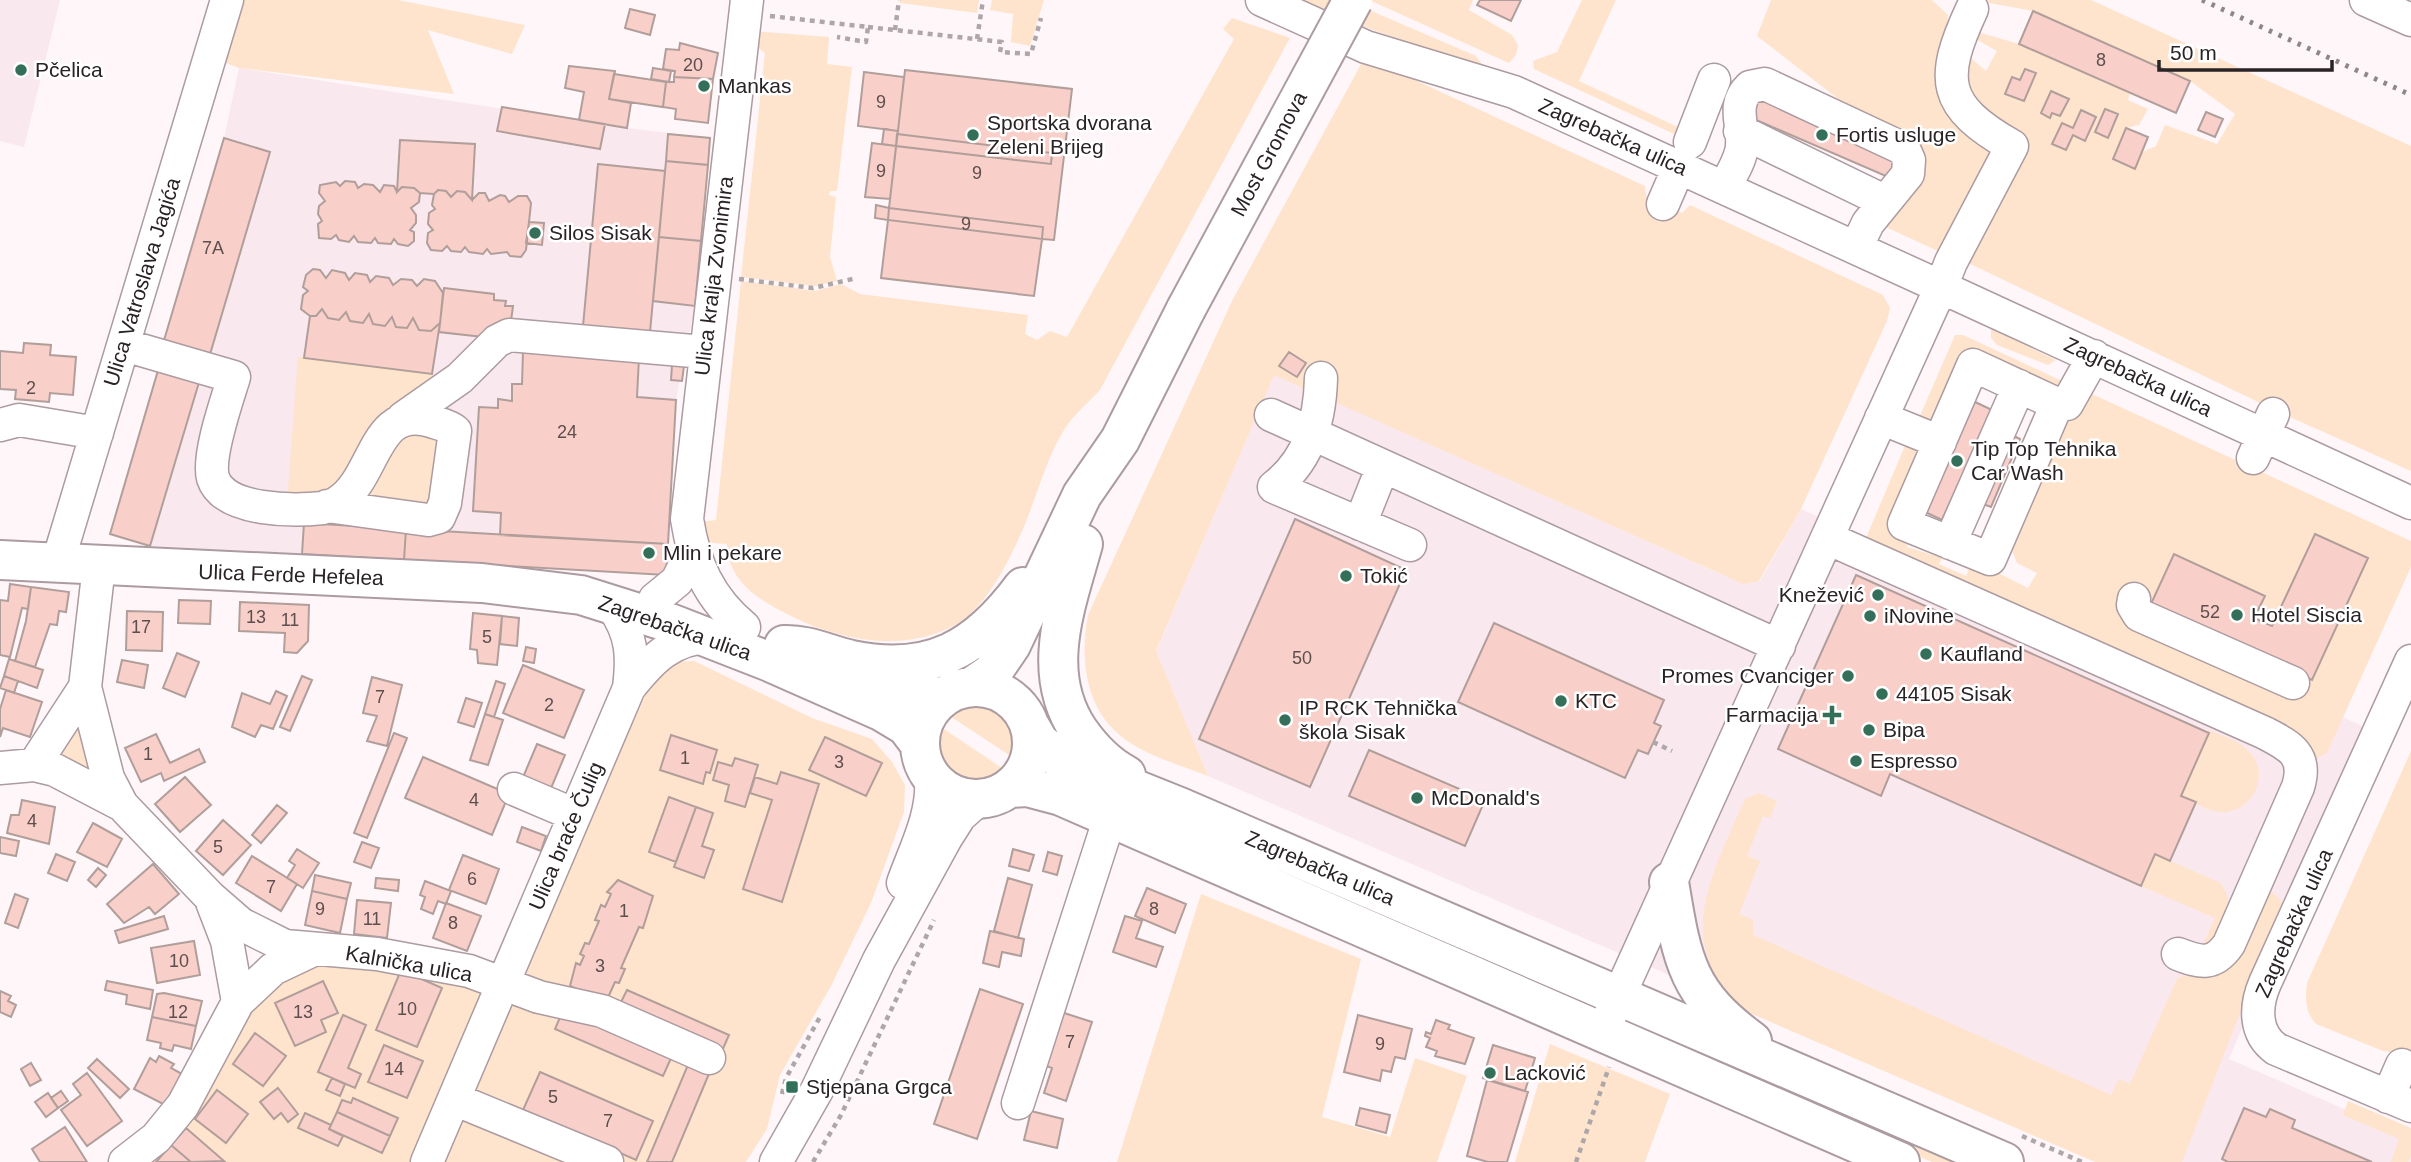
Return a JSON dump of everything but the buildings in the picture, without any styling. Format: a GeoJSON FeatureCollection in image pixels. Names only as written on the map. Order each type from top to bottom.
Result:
{"type":"FeatureCollection","features":[{"type":"Feature","properties":{"kind":"main road","name":"Most Gromova"},"geometry":{"type":"LineString","coordinates":[[1069,548],[1110,483],[1120,440],[1186,309],[1353,0]]}},
{"type":"Feature","properties":{"kind":"main road"},"geometry":{"type":"LineString","coordinates":[[784,645],[800,645],[871,664],[918,664],[940,658],[970,643],[986,630],[1069,548]]}},
{"type":"Feature","properties":{"kind":"main road"},"geometry":{"type":"LineString","coordinates":[[1069,548],[1030,654],[1022,692],[1033,744],[1030,761],[1022,776],[995,794],[953,794],[925,760],[922,724],[931,709],[992,673],[1069,548]]}},
{"type":"Feature","properties":{"kind":"main road"},"geometry":{"type":"LineString","coordinates":[[1069,548],[1057,676],[1068,714],[1098,754],[1120,772],[1181,808]]}},
{"type":"Feature","properties":{"kind":"main road","name":"Ulica Ferde Hefelea"},"geometry":{"type":"LineString","coordinates":[[0,560],[57,565],[482,583],[597,601]]}},
{"type":"Feature","properties":{"kind":"main road","name":"Zagrebačka ulica"},"geometry":{"type":"LineString","coordinates":[[597,601],[655,599],[707,612],[727,632],[906,726],[925,760]]}},
{"type":"Feature","properties":{"kind":"main road","name":"Zagrebačka ulica"},"geometry":{"type":"LineString","coordinates":[[597,601],[784,645],[901,695],[928,700],[958,691]]}},
{"type":"Feature","properties":{"kind":"main road"},"geometry":{"type":"LineString","coordinates":[[958,691],[1001,692],[1027,719]]}},
{"type":"Feature","properties":{"kind":"main road","name":"Zagrebačka ulica"},"geometry":{"type":"LineString","coordinates":[[1027,719],[1039,742],[1060,759],[1181,808],[2004,1162]]}},
{"type":"Feature","properties":{"kind":"main road","name":"Zagrebačka ulica"},"geometry":{"type":"LineString","coordinates":[[995,794],[1044,790],[1110,817],[1606,1048],[1899,1162]]}},
{"type":"Feature","properties":{"kind":"main road"},"geometry":{"type":"LineString","coordinates":[[1669,882],[1683,954],[1696,986],[1727,1024],[1762,1048],[1776,1065]]}},
{"type":"Feature","properties":{"kind":"street","name":"Ulica Vatroslava Jagića"},"geometry":{"type":"LineString","coordinates":[[57,565],[227,0]]}},
{"type":"Feature","properties":{"kind":"street","name":"Zagrebačka ulica"},"geometry":{"type":"LineString","coordinates":[[1262,0],[1366,47],[1514,92],[1685,155],[1724,188],[1856,248],[1946,274],[2094,356],[2411,502]]}},
{"type":"Feature","properties":{"kind":"street"},"geometry":{"type":"LineString","coordinates":[[2367,0],[2411,20]]}},
{"type":"Feature","properties":{"kind":"street","name":"Ulica kralja Zvonimira"},"geometry":{"type":"LineString","coordinates":[[727,632],[715,597],[692,551],[687,519],[704,352],[747,6]]}},
{"type":"Feature","properties":{"kind":"street"},"geometry":{"type":"LineString","coordinates":[[1606,1048],[1618,996],[1669,882],[1779,646],[1946,274],[2012,146],[1968,116],[1953,92],[1951,67],[1955,46],[1972,9]]}},
{"type":"Feature","properties":{"kind":"street"},"geometry":{"type":"LineString","coordinates":[[1663,204],[1714,80]]}},
{"type":"Feature","properties":{"kind":"street"},"geometry":{"type":"LineString","coordinates":[[1724,188],[1742,150],[1738,111],[1746,91],[1754,85],[1765,84],[1904,149],[1909,160],[1908,174],[1868,223],[1856,248]]}},
{"type":"Feature","properties":{"kind":"street"},"geometry":{"type":"LineString","coordinates":[[1740,131],[1884,201]]}},
{"type":"Feature","properties":{"kind":"street"},"geometry":{"type":"LineString","coordinates":[[124,345],[234,377],[212,471],[220,489],[245,503],[302,510],[339,502],[362,475],[382,437],[467,370],[497,341],[517,334],[704,352]]}},
{"type":"Feature","properties":{"kind":"street"},"geometry":{"type":"LineString","coordinates":[[2057,404],[1990,559],[1905,524],[1973,365],[2057,404],[2067,404],[2094,356]]}},
{"type":"Feature","properties":{"kind":"street"},"geometry":{"type":"LineString","coordinates":[[327,506],[428,520],[439,517],[445,503],[467,370]]}},
{"type":"Feature","properties":{"kind":"street"},"geometry":{"type":"LineString","coordinates":[[1321,378],[1318,419],[1312,434],[1299,464],[1274,487],[1410,545]]}},
{"type":"Feature","properties":{"kind":"street"},"geometry":{"type":"LineString","coordinates":[[1950,543],[2019,386]]}},
{"type":"Feature","properties":{"kind":"street"},"geometry":{"type":"LineString","coordinates":[[1271,415],[1779,646]]}},
{"type":"Feature","properties":{"kind":"street"},"geometry":{"type":"LineString","coordinates":[[403,418],[418,417],[450,426],[456,437]]}},
{"type":"Feature","properties":{"kind":"street"},"geometry":{"type":"LineString","coordinates":[[1881,418],[1940,442]]}},
{"type":"Feature","properties":{"kind":"street"},"geometry":{"type":"LineString","coordinates":[[0,425],[19,420],[97,433]]}},
{"type":"Feature","properties":{"kind":"street"},"geometry":{"type":"LineString","coordinates":[[1360,524],[1383,466]]}},
{"type":"Feature","properties":{"kind":"street"},"geometry":{"type":"LineString","coordinates":[[362,475],[369,498],[388,513]]}},
{"type":"Feature","properties":{"kind":"street"},"geometry":{"type":"LineString","coordinates":[[1827,538],[2292,747],[2299,755],[2302,774],[2224,952],[2212,961],[2202,962],[2178,954]]}},
{"type":"Feature","properties":{"kind":"street"},"geometry":{"type":"LineString","coordinates":[[655,599],[677,581],[692,551]]}},
{"type":"Feature","properties":{"kind":"street","name":"Kalnička ulica"},"geometry":{"type":"LineString","coordinates":[[99,566],[85,687],[108,778],[122,805],[210,897],[259,935],[285,946],[377,954],[469,971],[504,983]]}},
{"type":"Feature","properties":{"kind":"street"},"geometry":{"type":"LineString","coordinates":[[2134,599],[2134,610],[2139,615],[2292,683]]}},
{"type":"Feature","properties":{"kind":"street","name":"Ulica braće Čulig"},"geometry":{"type":"LineString","coordinates":[[427,1162],[629,688],[632,663],[629,636],[597,601]]}},
{"type":"Feature","properties":{"kind":"street","name":"Ulica braće Čulig"},"geometry":{"type":"LineString","coordinates":[[629,688],[653,659],[667,648],[681,642],[727,632]]}},
{"type":"Feature","properties":{"kind":"street","name":"Zagrebačka ulica"},"geometry":{"type":"LineString","coordinates":[[2400,1101],[2276,1049],[2264,1036],[2257,1014],[2258,1002],[2309,886],[2408,677]]}},
{"type":"Feature","properties":{"kind":"street","name":"Kalnička ulica"},"geometry":{"type":"LineString","coordinates":[[34,765],[85,687]]}},
{"type":"Feature","properties":{"kind":"street"},"geometry":{"type":"LineString","coordinates":[[879,960],[890,918],[924,828],[932,790],[925,760]]}},
{"type":"Feature","properties":{"kind":"street","name":"Kalnička ulica"},"geometry":{"type":"LineString","coordinates":[[0,768],[34,765],[55,770],[122,805]]}},
{"type":"Feature","properties":{"kind":"street"},"geometry":{"type":"LineString","coordinates":[[514,789],[575,815]]}},
{"type":"Feature","properties":{"kind":"street"},"geometry":{"type":"LineString","coordinates":[[776,1162],[817,1090],[879,960],[946,838],[960,816],[995,794]]}},
{"type":"Feature","properties":{"kind":"street"},"geometry":{"type":"LineString","coordinates":[[1018,1103],[1110,817]]}},
{"type":"Feature","properties":{"kind":"street"},"geometry":{"type":"LineString","coordinates":[[2262,868],[2309,886]]}},
{"type":"Feature","properties":{"kind":"street","name":"Kalnička ulica"},"geometry":{"type":"LineString","coordinates":[[210,897],[227,941],[237,1002]]}},
{"type":"Feature","properties":{"kind":"street","name":"Kalnička ulica"},"geometry":{"type":"LineString","coordinates":[[125,1162],[156,1138],[183,1105],[237,1002],[273,969],[313,950]]}},
{"type":"Feature","properties":{"kind":"street"},"geometry":{"type":"LineString","coordinates":[[504,983],[539,997],[602,1011],[709,1058]]}},
{"type":"Feature","properties":{"kind":"street"},"geometry":{"type":"LineString","coordinates":[[2400,1101],[2402,1065]]}},
{"type":"Feature","properties":{"kind":"street"},"geometry":{"type":"LineString","coordinates":[[454,1099],[607,1162]]}},
{"type":"Feature","properties":{"kind":"path"},"geometry":{"type":"LineString","coordinates":[[895,30],[899,0]]}},
{"type":"Feature","properties":{"kind":"path"},"geometry":{"type":"LineString","coordinates":[[977,39],[983,0]]}},
{"type":"Feature","properties":{"kind":"path"},"geometry":{"type":"LineString","coordinates":[[747,6],[868,27],[1002,42],[1000,52],[1031,54],[1041,18]]}},
{"type":"Feature","properties":{"kind":"path"},"geometry":{"type":"LineString","coordinates":[[837,37],[866,42],[868,27]]}},
{"type":"Feature","properties":{"kind":"path"},"geometry":{"type":"LineString","coordinates":[[713,276],[813,288],[857,278]]}},
{"type":"Feature","properties":{"kind":"path"},"geometry":{"type":"LineString","coordinates":[[1653,742],[1672,751]]}},
{"type":"Feature","properties":{"kind":"path"},"geometry":{"type":"LineString","coordinates":[[813,1162],[841,1115],[937,912]]}},
{"type":"Feature","properties":{"kind":"path"},"geometry":{"type":"LineString","coordinates":[[783,1086],[807,1037]]}},
{"type":"Feature","properties":{"kind":"path"},"geometry":{"type":"LineString","coordinates":[[1606,1048],[1621,1066]]}},
{"type":"Feature","properties":{"kind":"path"},"geometry":{"type":"LineString","coordinates":[[1576,1162],[1606,1048]]}},
{"type":"Feature","properties":{"kind":"shaded area","name":"Pčelica"},"geometry":{"type":"Polygon","coordinates":[[[0,0],[60,0],[24,147],[0,141],[0,0]]]}},
{"type":"Feature","properties":{"kind":"shaded area"},"geometry":{"type":"Polygon","coordinates":[[[242,0],[398,0],[525,25],[512,54],[428,30],[454,94],[239,68],[223,62],[242,0]]]}},
{"type":"Feature","properties":{"kind":"shaded area"},"geometry":{"type":"Polygon","coordinates":[[[900,0],[979,0],[977,13],[900,3],[900,0]]]}},
{"type":"Feature","properties":{"kind":"shaded area"},"geometry":{"type":"Polygon","coordinates":[[[992,0],[1044,0],[1030,46],[1011,42],[1013,14],[990,10],[992,0]]]}},
{"type":"Feature","properties":{"kind":"shaded area"},"geometry":{"type":"Polygon","coordinates":[[[1292,0],[1346,0],[1476,56],[1483,66],[1450,58],[1292,0]]]}},
{"type":"Feature","properties":{"kind":"shaded area"},"geometry":{"type":"Polygon","coordinates":[[[1369,0],[1473,0],[1469,10],[1512,35],[1518,45],[1516,55],[1509,63],[1369,0]]]}},
{"type":"Feature","properties":{"kind":"shaded area"},"geometry":{"type":"Polygon","coordinates":[[[1582,0],[1616,0],[1579,81],[1680,128],[1674,134],[1534,69],[1533,61],[1557,52],[1582,0]]]}},
{"type":"Feature","properties":{"kind":"shaded area"},"geometry":{"type":"Polygon","coordinates":[[[1771,0],[1932,0],[1948,15],[1945,48],[2000,151],[1940,252],[1877,223],[1913,183],[1881,132],[1757,36],[1771,0]]]}},
{"type":"Feature","properties":{"kind":"shaded area"},"geometry":{"type":"Polygon","coordinates":[[[1973,0],[2091,0],[2411,146],[2411,471],[2279,412],[1960,259],[2020,140],[1960,89],[1966,54],[1986,71],[1997,51],[1974,38],[1978,32],[2019,44],[2130,93],[2128,100],[2148,109],[2139,125],[2126,128],[2113,159],[2135,169],[2140,153],[2156,146],[2165,125],[2217,144],[2235,114],[2190,81],[2033,11],[1973,0]]]}},
{"type":"Feature","properties":{"kind":"shaded area"},"geometry":{"type":"Polygon","coordinates":[[[1232,18],[1290,38],[1100,390],[1072,419],[1057,442],[1019,538],[984,599],[964,619],[933,635],[889,641],[868,640],[824,630],[785,613],[754,594],[732,568],[727,544],[701,542],[700,522],[716,520],[741,281],[815,291],[841,284],[860,294],[1028,315],[1025,334],[1037,340],[1050,331],[1067,337],[1234,39],[1223,29],[1232,18]]]}},
{"type":"Feature","properties":{"kind":"shaded area"},"geometry":{"type":"Polygon","coordinates":[[[751,31],[829,37],[827,64],[852,67],[837,191],[830,191],[829,195],[836,197],[830,257],[837,281],[815,286],[741,277],[765,53],[757,47],[751,31]]]}},
{"type":"Feature","properties":{"kind":"shaded area"},"geometry":{"type":"Polygon","coordinates":[[[1365,57],[1645,186],[1646,196],[1682,213],[1690,205],[1883,295],[1890,308],[1887,321],[1801,509],[1759,581],[1743,584],[1274,375],[1156,651],[1208,776],[1141,749],[1104,719],[1095,704],[1086,670],[1085,633],[1088,615],[1232,301],[1365,57]]]}},
{"type":"Feature","properties":{"kind":"shaded area","name":"Mlin i pekare"},"geometry":{"type":"Polygon","coordinates":[[[239,68],[627,128],[710,138],[695,306],[676,400],[666,575],[150,546],[110,534],[224,138],[239,68]]]}},
{"type":"Feature","properties":{"kind":"shaded area"},"geometry":{"type":"Polygon","coordinates":[[[1991,329],[2056,360],[2048,365],[1997,345],[1991,338],[1991,329]]]}},
{"type":"Feature","properties":{"kind":"shaded area"},"geometry":{"type":"Polygon","coordinates":[[[1955,335],[1963,335],[2062,381],[2055,392],[1986,363],[1935,421],[1916,425],[1955,335]]]}},
{"type":"Feature","properties":{"kind":"shaded area"},"geometry":{"type":"Polygon","coordinates":[[[298,357],[432,374],[440,385],[340,488],[287,502],[298,357]]]}},
{"type":"Feature","properties":{"kind":"shaded area"},"geometry":{"type":"Polygon","coordinates":[[[1274,374],[1722,575],[1760,581],[1801,509],[2304,736],[2320,707],[2369,729],[2229,1059],[2411,1138],[2411,1162],[2103,1162],[1208,776],[1156,652],[1274,374]]]}},
{"type":"Feature","properties":{"kind":"shaded area"},"geometry":{"type":"Polygon","coordinates":[[[2090,393],[2411,541],[2411,567],[2327,753],[2313,760],[2269,723],[1866,538],[1907,441],[1918,448],[1918,455],[1889,525],[1892,536],[1908,542],[1907,547],[1942,558],[1939,564],[1966,576],[1969,569],[1990,569],[2028,588],[2037,573],[2017,563],[2005,532],[2053,425],[2090,393]]]}},
{"type":"Feature","properties":{"kind":"shaded area"},"geometry":{"type":"Polygon","coordinates":[[[443,427],[434,505],[377,501],[368,491],[384,439],[443,427]]]}},
{"type":"Feature","properties":{"kind":"shaded area"},"geometry":{"type":"Polygon","coordinates":[[[694,661],[812,718],[872,739],[892,762],[905,785],[904,812],[871,903],[831,986],[780,1075],[767,1129],[746,1162],[442,1162],[593,805],[649,688],[671,662],[694,661]]]}},
{"type":"Feature","properties":{"kind":"shaded area"},"geometry":{"type":"Polygon","coordinates":[[[975,698],[997,705],[1012,719],[1020,738],[1018,761],[944,712],[962,701],[975,698]]]}},
{"type":"Feature","properties":{"kind":"shaded area"},"geometry":{"type":"Polygon","coordinates":[[[935,723],[1008,772],[977,784],[951,777],[935,756],[935,723]]]}},
{"type":"Feature","properties":{"kind":"shaded area"},"geometry":{"type":"Polygon","coordinates":[[[80,725],[90,769],[87,772],[57,758],[72,727],[80,725]]]}},
{"type":"Feature","properties":{"kind":"shaded area"},"geometry":{"type":"Polygon","coordinates":[[[2208,730],[2242,746],[2257,763],[2258,783],[2254,792],[2248,801],[2231,811],[2220,812],[2199,806],[2181,796],[2208,730]]]}},
{"type":"Feature","properties":{"kind":"shaded area"},"geometry":{"type":"Polygon","coordinates":[[[2411,751],[2411,1057],[2383,1051],[2316,1024],[2308,1010],[2306,994],[2307,983],[2411,751]]]}},
{"type":"Feature","properties":{"kind":"shaded area"},"geometry":{"type":"Polygon","coordinates":[[[1759,793],[1777,801],[1770,818],[1763,816],[1747,856],[1760,861],[1739,914],[1753,920],[1753,935],[2111,1095],[2119,1079],[2130,1084],[2177,979],[2188,973],[2202,977],[2232,963],[2265,895],[2271,891],[2283,903],[2182,1162],[2095,1162],[1736,1007],[1717,980],[1707,955],[1703,929],[1705,904],[1721,853],[1745,799],[1759,793]]]}},
{"type":"Feature","properties":{"kind":"shaded area"},"geometry":{"type":"Polygon","coordinates":[[[2155,854],[2220,883],[2226,892],[2228,912],[2225,921],[2214,938],[2199,953],[2215,918],[2141,886],[2155,854]]]}},
{"type":"Feature","properties":{"kind":"shaded area"},"geometry":{"type":"Polygon","coordinates":[[[1201,894],[1361,959],[1322,1117],[1390,1137],[1415,1058],[1467,1076],[1437,1162],[1117,1162],[1201,894]]]}},
{"type":"Feature","properties":{"kind":"shaded area"},"geometry":{"type":"Polygon","coordinates":[[[314,961],[475,983],[486,994],[416,1162],[143,1162],[251,1002],[314,961]]]}},
{"type":"Feature","properties":{"kind":"shaded area"},"geometry":{"type":"Polygon","coordinates":[[[1682,1036],[1973,1162],[1932,1162],[1675,1052],[1682,1036]]]}},
{"type":"Feature","properties":{"kind":"shaded area"},"geometry":{"type":"Polygon","coordinates":[[[1550,1044],[1670,1094],[1645,1162],[1515,1162],[1550,1044]]]}},
{"type":"Feature","properties":{"kind":"shaded area"},"geometry":{"type":"Polygon","coordinates":[[[2348,1101],[2411,1128],[2411,1156],[2408,1162],[2391,1162],[2399,1139],[2343,1115],[2348,1101]]]}},
{"type":"Feature","properties":{"kind":"railway"},"geometry":{"type":"LineString","coordinates":[[2202,0],[2411,95]]}},
{"type":"Feature","properties":{"kind":"place","name":"Pčelica"},"geometry":{"type":"Point","coordinates":[21,70]}},
{"type":"Feature","properties":{"kind":"place","name":"Mankas"},"geometry":{"type":"Point","coordinates":[704,86]}},
{"type":"Feature","properties":{"kind":"place","name":"Sportska dvorana Zeleni Brijeg"},"geometry":{"type":"Point","coordinates":[973,135]}},
{"type":"Feature","properties":{"kind":"place","name":"Fortis usluge"},"geometry":{"type":"Point","coordinates":[1822,135]}},
{"type":"Feature","properties":{"kind":"place","name":"Silos Sisak"},"geometry":{"type":"Point","coordinates":[535,233]}},
{"type":"Feature","properties":{"kind":"place","name":"Tip Top Tehnika Car Wash"},"geometry":{"type":"Point","coordinates":[1957,461]}},
{"type":"Feature","properties":{"kind":"place","name":"Mlin i pekare"},"geometry":{"type":"Point","coordinates":[649,553]}},
{"type":"Feature","properties":{"kind":"place","name":"Tokić"},"geometry":{"type":"Point","coordinates":[1346,576]}},
{"type":"Feature","properties":{"kind":"place","name":"Knežević"},"geometry":{"type":"Point","coordinates":[1878,595]}},
{"type":"Feature","properties":{"kind":"place","name":"Hotel Siscia"},"geometry":{"type":"Point","coordinates":[2237,615]}},
{"type":"Feature","properties":{"kind":"place","name":"iNovine"},"geometry":{"type":"Point","coordinates":[1870,616]}},
{"type":"Feature","properties":{"kind":"place","name":"Kaufland"},"geometry":{"type":"Point","coordinates":[1926,654]}},
{"type":"Feature","properties":{"kind":"place","name":"Promes Cvanciger"},"geometry":{"type":"Point","coordinates":[1848,676]}},
{"type":"Feature","properties":{"kind":"place","name":"44105 Sisak"},"geometry":{"type":"Point","coordinates":[1882,694]}},
{"type":"Feature","properties":{"kind":"place","name":"KTC"},"geometry":{"type":"Point","coordinates":[1561,701]}},
{"type":"Feature","properties":{"kind":"place","name":"Farmacija"},"geometry":{"type":"Point","coordinates":[1832,715]}},
{"type":"Feature","properties":{"kind":"place","name":"IP RCK Tehnička škola Sisak"},"geometry":{"type":"Point","coordinates":[1285,720]}},
{"type":"Feature","properties":{"kind":"place","name":"Bipa"},"geometry":{"type":"Point","coordinates":[1869,730]}},
{"type":"Feature","properties":{"kind":"place","name":"Espresso"},"geometry":{"type":"Point","coordinates":[1856,761]}},
{"type":"Feature","properties":{"kind":"place","name":"McDonald's"},"geometry":{"type":"Point","coordinates":[1417,798]}},
{"type":"Feature","properties":{"kind":"place","name":"Lacković"},"geometry":{"type":"Point","coordinates":[1490,1073]}},
{"type":"Feature","properties":{"kind":"place","name":"Stjepana Grgca"},"geometry":{"type":"Point","coordinates":[792,1087]}}]}
